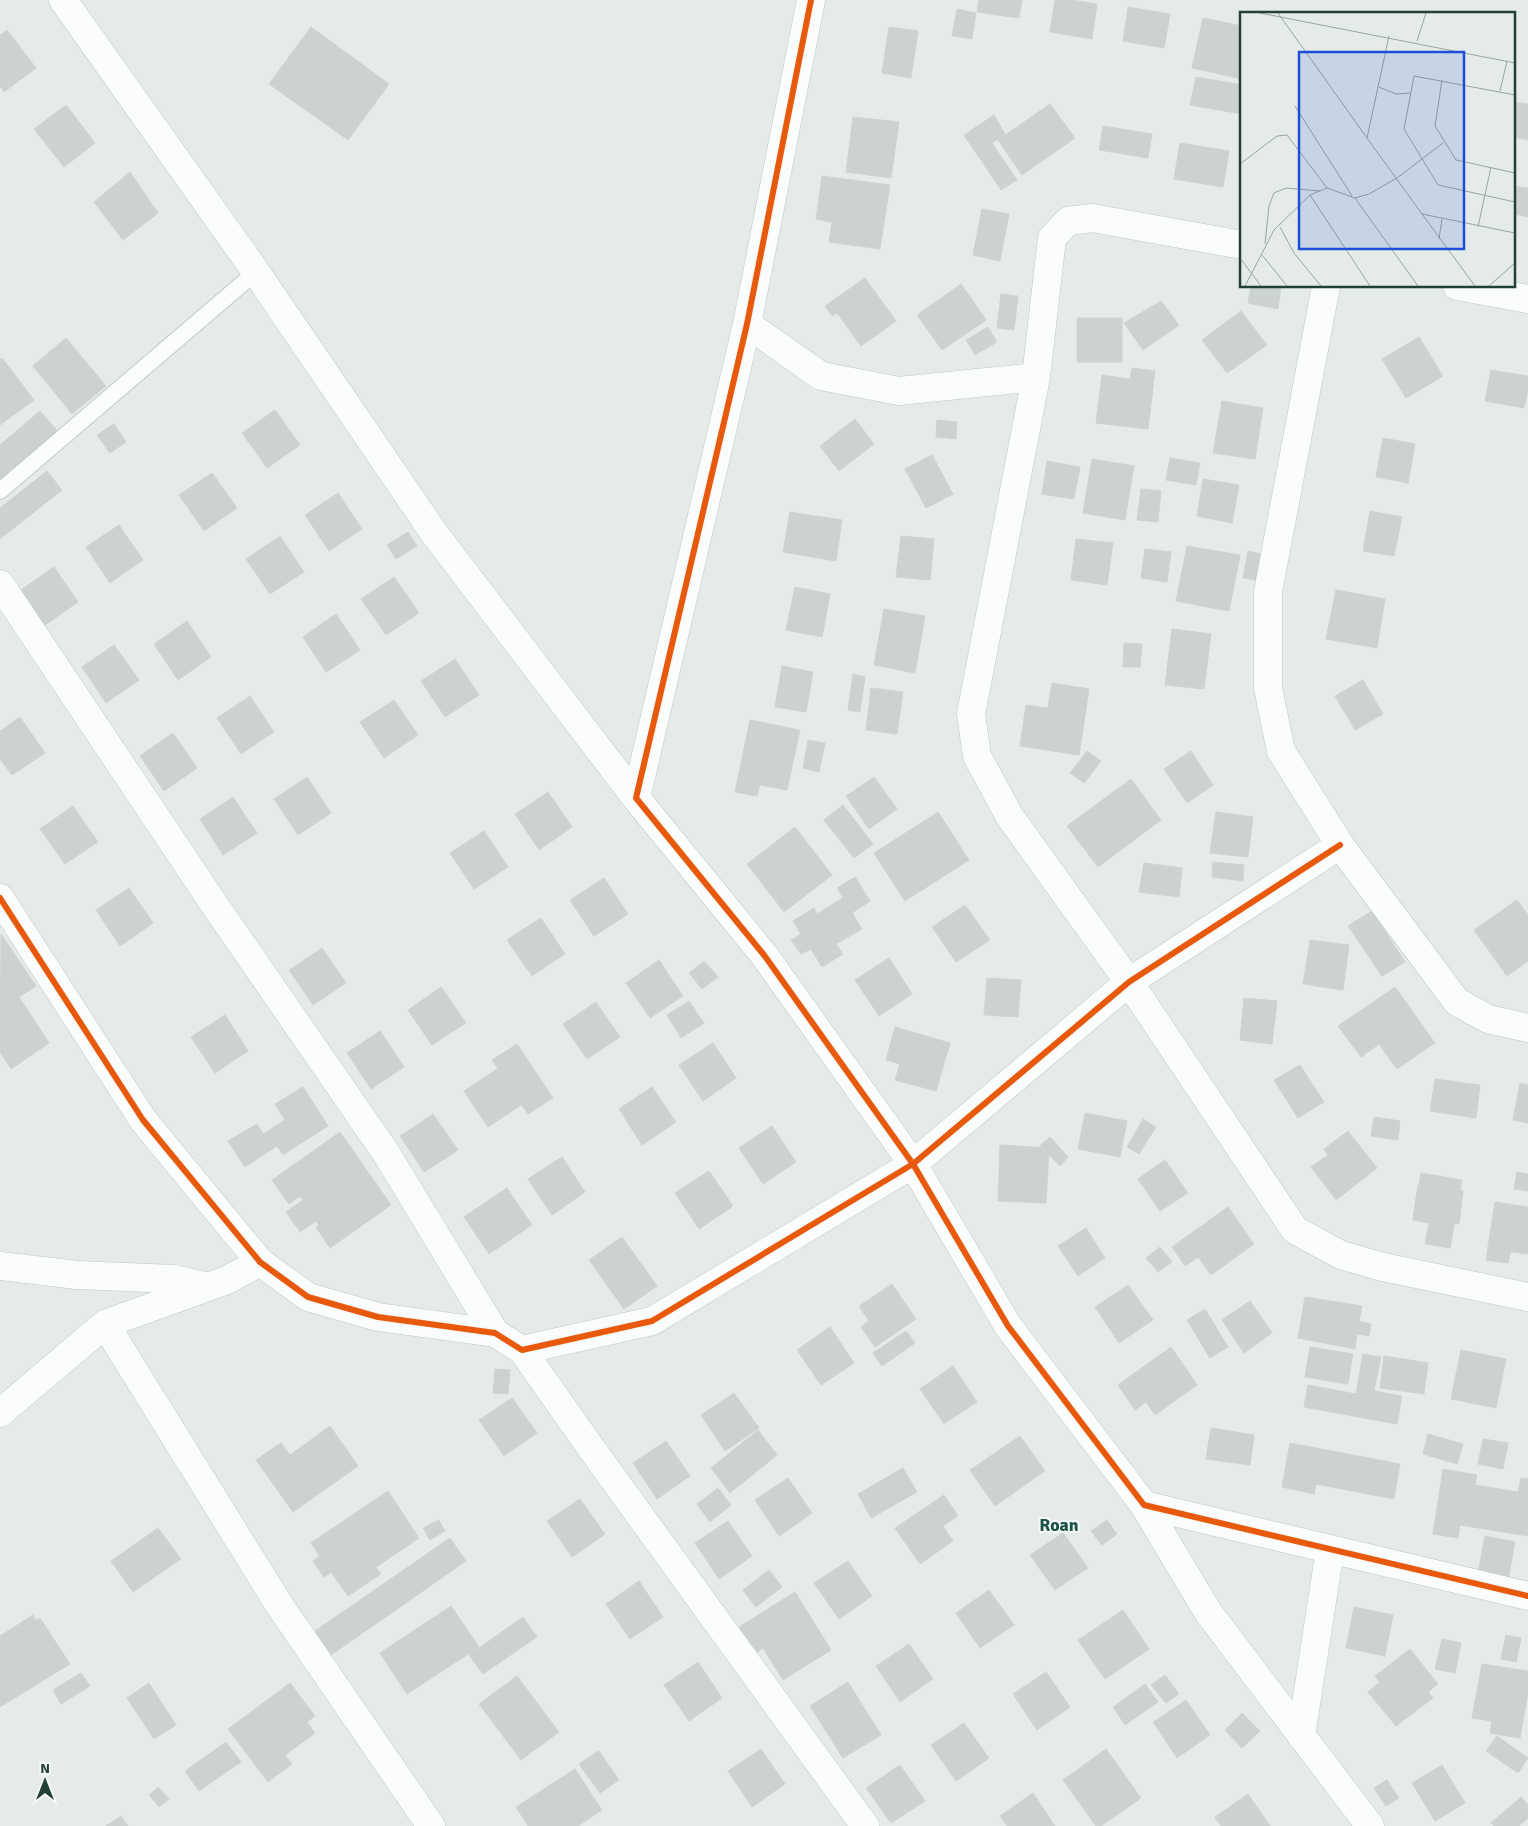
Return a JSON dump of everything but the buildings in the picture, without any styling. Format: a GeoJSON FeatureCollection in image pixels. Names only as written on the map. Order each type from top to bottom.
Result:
{"type":"FeatureCollection","features":[{"type":"Feature","properties":{"kind":"street"},"geometry":{"type":"LineString","coordinates":[[63,0],[256,272],[434,533],[636,798],[764,955],[914,1164],[1008,1326],[1144,1505],[1208,1612],[1370,1826]]}},
{"type":"Feature","properties":{"kind":"street"},"geometry":{"type":"LineString","coordinates":[[636,798],[748,324],[811,0]]}},
{"type":"Feature","properties":{"kind":"street"},"geometry":{"type":"LineString","coordinates":[[1240,245],[1092,218],[1068,221],[1052,238],[1036,377],[971,714],[977,756],[1010,817],[1129,982],[1295,1230],[1341,1255],[1383,1267],[1528,1297]]}},
{"type":"Feature","properties":{"kind":"street"},"geometry":{"type":"LineString","coordinates":[[1326,288],[1268,592],[1268,688],[1282,751],[1340,845],[1457,1002],[1488,1019],[1528,1028]]}},
{"type":"Feature","properties":{"kind":"street"},"geometry":{"type":"LineString","coordinates":[[1468,288],[1528,299]]}},
{"type":"Feature","properties":{"kind":"street"},"geometry":{"type":"LineString","coordinates":[[748,324],[820,376],[899,391],[1036,377]]}},
{"type":"Feature","properties":{"kind":"street"},"geometry":{"type":"LineString","coordinates":[[0,584],[216,907],[386,1153],[495,1333]]}},
{"type":"Feature","properties":{"kind":"street"},"geometry":{"type":"LineString","coordinates":[[522,1350],[652,1321],[914,1164],[1129,982],[1340,845]]}},
{"type":"Feature","properties":{"kind":"street"},"geometry":{"type":"LineString","coordinates":[[0,898],[143,1120],[260,1262],[308,1297],[378,1317],[495,1333],[522,1350],[865,1826]]}},
{"type":"Feature","properties":{"kind":"street"},"geometry":{"type":"LineString","coordinates":[[0,1413],[105,1324],[227,1280],[260,1262]]}},
{"type":"Feature","properties":{"kind":"street"},"geometry":{"type":"LineString","coordinates":[[0,1266],[77,1275],[174,1279],[208,1287]]}},
{"type":"Feature","properties":{"kind":"street"},"geometry":{"type":"LineString","coordinates":[[105,1324],[280,1606],[431,1826]]}},
{"type":"Feature","properties":{"kind":"street"},"geometry":{"type":"LineString","coordinates":[[1144,1505],[1528,1596]]}},
{"type":"Feature","properties":{"kind":"street"},"geometry":{"type":"LineString","coordinates":[[1301,1736],[1330,1550]]}},
{"type":"Feature","properties":{"kind":"lane"},"geometry":{"type":"LineString","coordinates":[[0,492],[256,272]]}},
{"type":"Feature","properties":{"kind":"cycle path"},"geometry":{"type":"LineString","coordinates":[[811,0],[747,324],[636,798],[764,955],[913,1164],[1008,1326],[1144,1505],[1528,1596]]}},
{"type":"Feature","properties":{"kind":"cycle path"},"geometry":{"type":"LineString","coordinates":[[0,898],[143,1120],[260,1262],[308,1297],[378,1317],[495,1333],[522,1350],[652,1321],[913,1164],[1129,982],[1340,845]]}},
{"type":"Feature","properties":{"kind":"district","name":"Roan"},"geometry":{"type":"Point","coordinates":[1059,1525]}}]}
